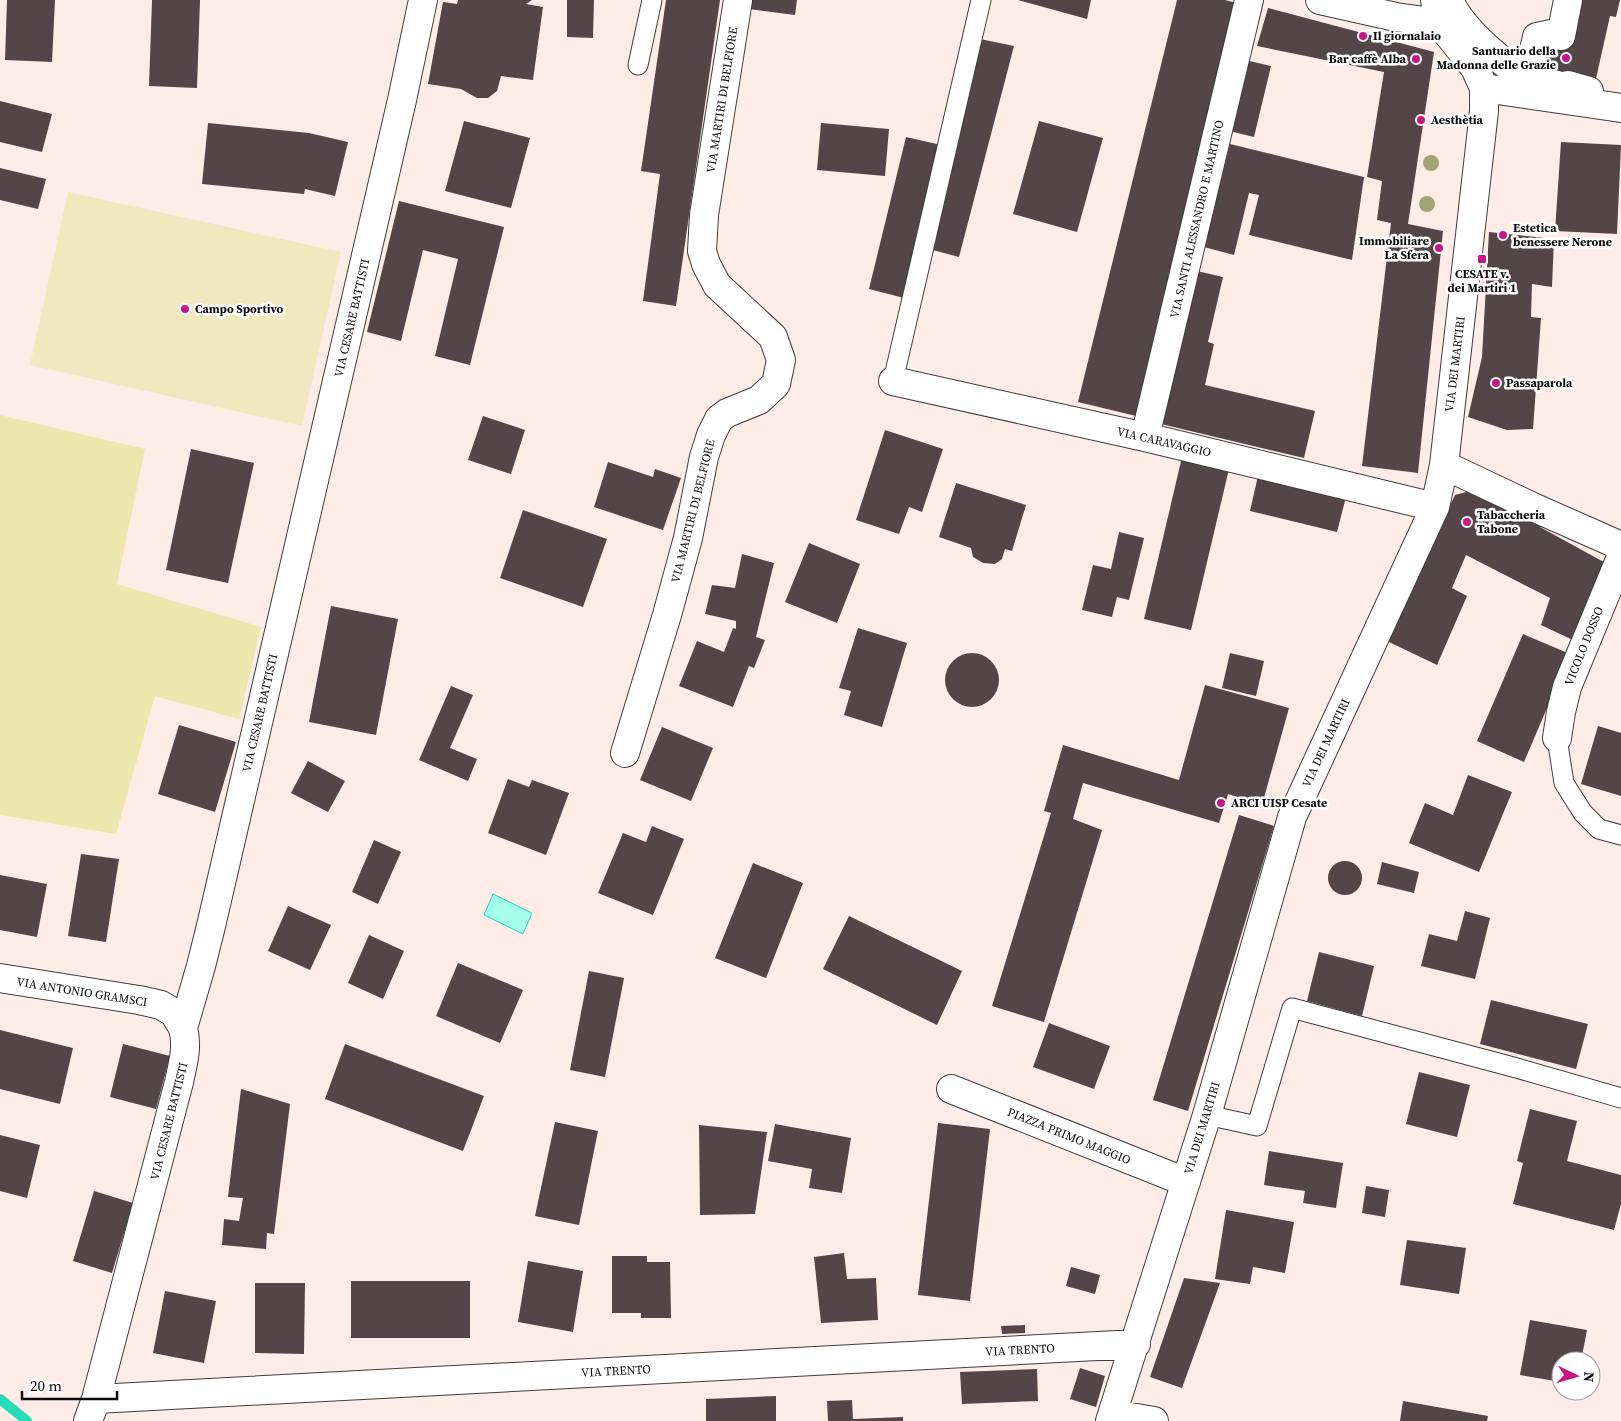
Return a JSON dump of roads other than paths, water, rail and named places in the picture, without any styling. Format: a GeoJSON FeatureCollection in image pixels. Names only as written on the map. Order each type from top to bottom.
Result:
{"type":"FeatureCollection","features":[{"type":"Feature","properties":{"kind":"street","name":"VIA CESARE BATTISTI"},"geometry":{"type":"LineString","coordinates":[[92,1410],[184,1060],[186,1038],[183,1028],[209,934],[402,100],[423,0]]}},
{"type":"Feature","properties":{"kind":"street","name":"VIA MARTIRI DI BELFIORE"},"geometry":{"type":"LineString","coordinates":[[625,753],[668,615],[688,538],[704,457],[711,435],[719,419],[727,413],[759,400],[776,384],[781,360],[774,337],[717,285],[706,264],[702,251],[704,215],[738,0]]}},
{"type":"Feature","properties":{"kind":"street","name":"VIA SANTI ALESSANDRO E MARTINO"},"geometry":{"type":"LineString","coordinates":[[1145,437],[1249,0]]}},
{"type":"Feature","properties":{"kind":"street"},"geometry":{"type":"LineString","coordinates":[[1320,0],[1396,17],[1441,8],[1457,16],[1482,42],[1519,73],[1537,84],[1586,96],[1589,91],[1538,80],[1529,71],[1537,37],[1552,34],[1561,36],[1568,0]]}},
{"type":"Feature","properties":{"kind":"street"},"geometry":{"type":"LineString","coordinates":[[1441,8],[1475,68],[1484,88],[1621,108]]}},
{"type":"Feature","properties":{"kind":"street","name":"VIA DEI MARTIRI"},"geometry":{"type":"LineString","coordinates":[[1111,1417],[1136,1344],[1207,1116],[1292,818],[1435,506],[1444,466],[1483,121],[1484,88]]}},
{"type":"Feature","properties":{"kind":"street","name":"VIA CARAVAGGIO"},"geometry":{"type":"LineString","coordinates":[[893,381],[1145,437],[1435,506]]}},
{"type":"Feature","properties":{"kind":"street"},"geometry":{"type":"LineString","coordinates":[[1444,466],[1621,546]]}},
{"type":"Feature","properties":{"kind":"street","name":"VICOLO DOSSO"},"geometry":{"type":"LineString","coordinates":[[1557,738],[1567,687],[1621,557]]}},
{"type":"Feature","properties":{"kind":"street","name":"VIA ANTONIO GRAMSCI"},"geometry":{"type":"LineString","coordinates":[[0,978],[139,1000],[161,1006],[174,1013],[183,1028]]}},
{"type":"Feature","properties":{"kind":"street","name":"PIAZZA PRIMO MAGGIO"},"geometry":{"type":"LineString","coordinates":[[951,1089],[1186,1182]]}},
{"type":"Feature","properties":{"kind":"street","name":"VIA TRENTO"},"geometry":{"type":"LineString","coordinates":[[92,1410],[1136,1344]]}},
{"type":"Feature","properties":{"kind":"street"},"geometry":{"type":"LineString","coordinates":[[1111,1417],[1154,1421]]}},
{"type":"Feature","properties":{"kind":"lane"},"geometry":{"type":"LineString","coordinates":[[638,65],[652,0]]}},
{"type":"Feature","properties":{"kind":"lane"},"geometry":{"type":"LineString","coordinates":[[893,381],[980,0]]}},
{"type":"Feature","properties":{"kind":"lane"},"geometry":{"type":"LineString","coordinates":[[1557,738],[1564,783],[1583,813],[1599,829],[1621,835]]}},
{"type":"Feature","properties":{"kind":"lane"},"geometry":{"type":"LineString","coordinates":[[1207,1116],[1257,1126],[1292,1008],[1621,1098]]}},
{"type":"Feature","properties":{"kind":"water"},"geometry":{"type":"Polygon","coordinates":[[[493,894],[532,913],[523,934],[484,915],[493,894]]]}},
{"type":"Feature","properties":{"kind":"waterway"},"geometry":{"type":"LineString","coordinates":[[0,1399],[27,1421]]}},
{"type":"Feature","properties":{"kind":"place","name":"Il giornalaio"},"geometry":{"type":"Point","coordinates":[1363,36]}},
{"type":"Feature","properties":{"kind":"place","name":"Santuario della Madonna delle Grazie"},"geometry":{"type":"Point","coordinates":[1566,58]}},
{"type":"Feature","properties":{"kind":"place","name":"Bar caffè Alba"},"geometry":{"type":"Point","coordinates":[1416,59]}},
{"type":"Feature","properties":{"kind":"place","name":"Aesthètia"},"geometry":{"type":"Point","coordinates":[1421,120]}},
{"type":"Feature","properties":{"kind":"place","name":"Estetica benessere Nerone"},"geometry":{"type":"Point","coordinates":[1503,235]}},
{"type":"Feature","properties":{"kind":"place","name":"Immobiliare La Sfera"},"geometry":{"type":"Point","coordinates":[1439,248]}},
{"type":"Feature","properties":{"kind":"place","name":"CESATE v. dei Martiri 1"},"geometry":{"type":"Point","coordinates":[1482,259]}},
{"type":"Feature","properties":{"kind":"place","name":"Campo Sportivo"},"geometry":{"type":"Point","coordinates":[185,309]}},
{"type":"Feature","properties":{"kind":"place","name":"Passaparola"},"geometry":{"type":"Point","coordinates":[1496,383]}},
{"type":"Feature","properties":{"kind":"place","name":"Tabaccheria Tabone"},"geometry":{"type":"Point","coordinates":[1467,522]}},
{"type":"Feature","properties":{"kind":"place","name":"ARCI UISP Cesate"},"geometry":{"type":"Point","coordinates":[1221,803]}}]}
